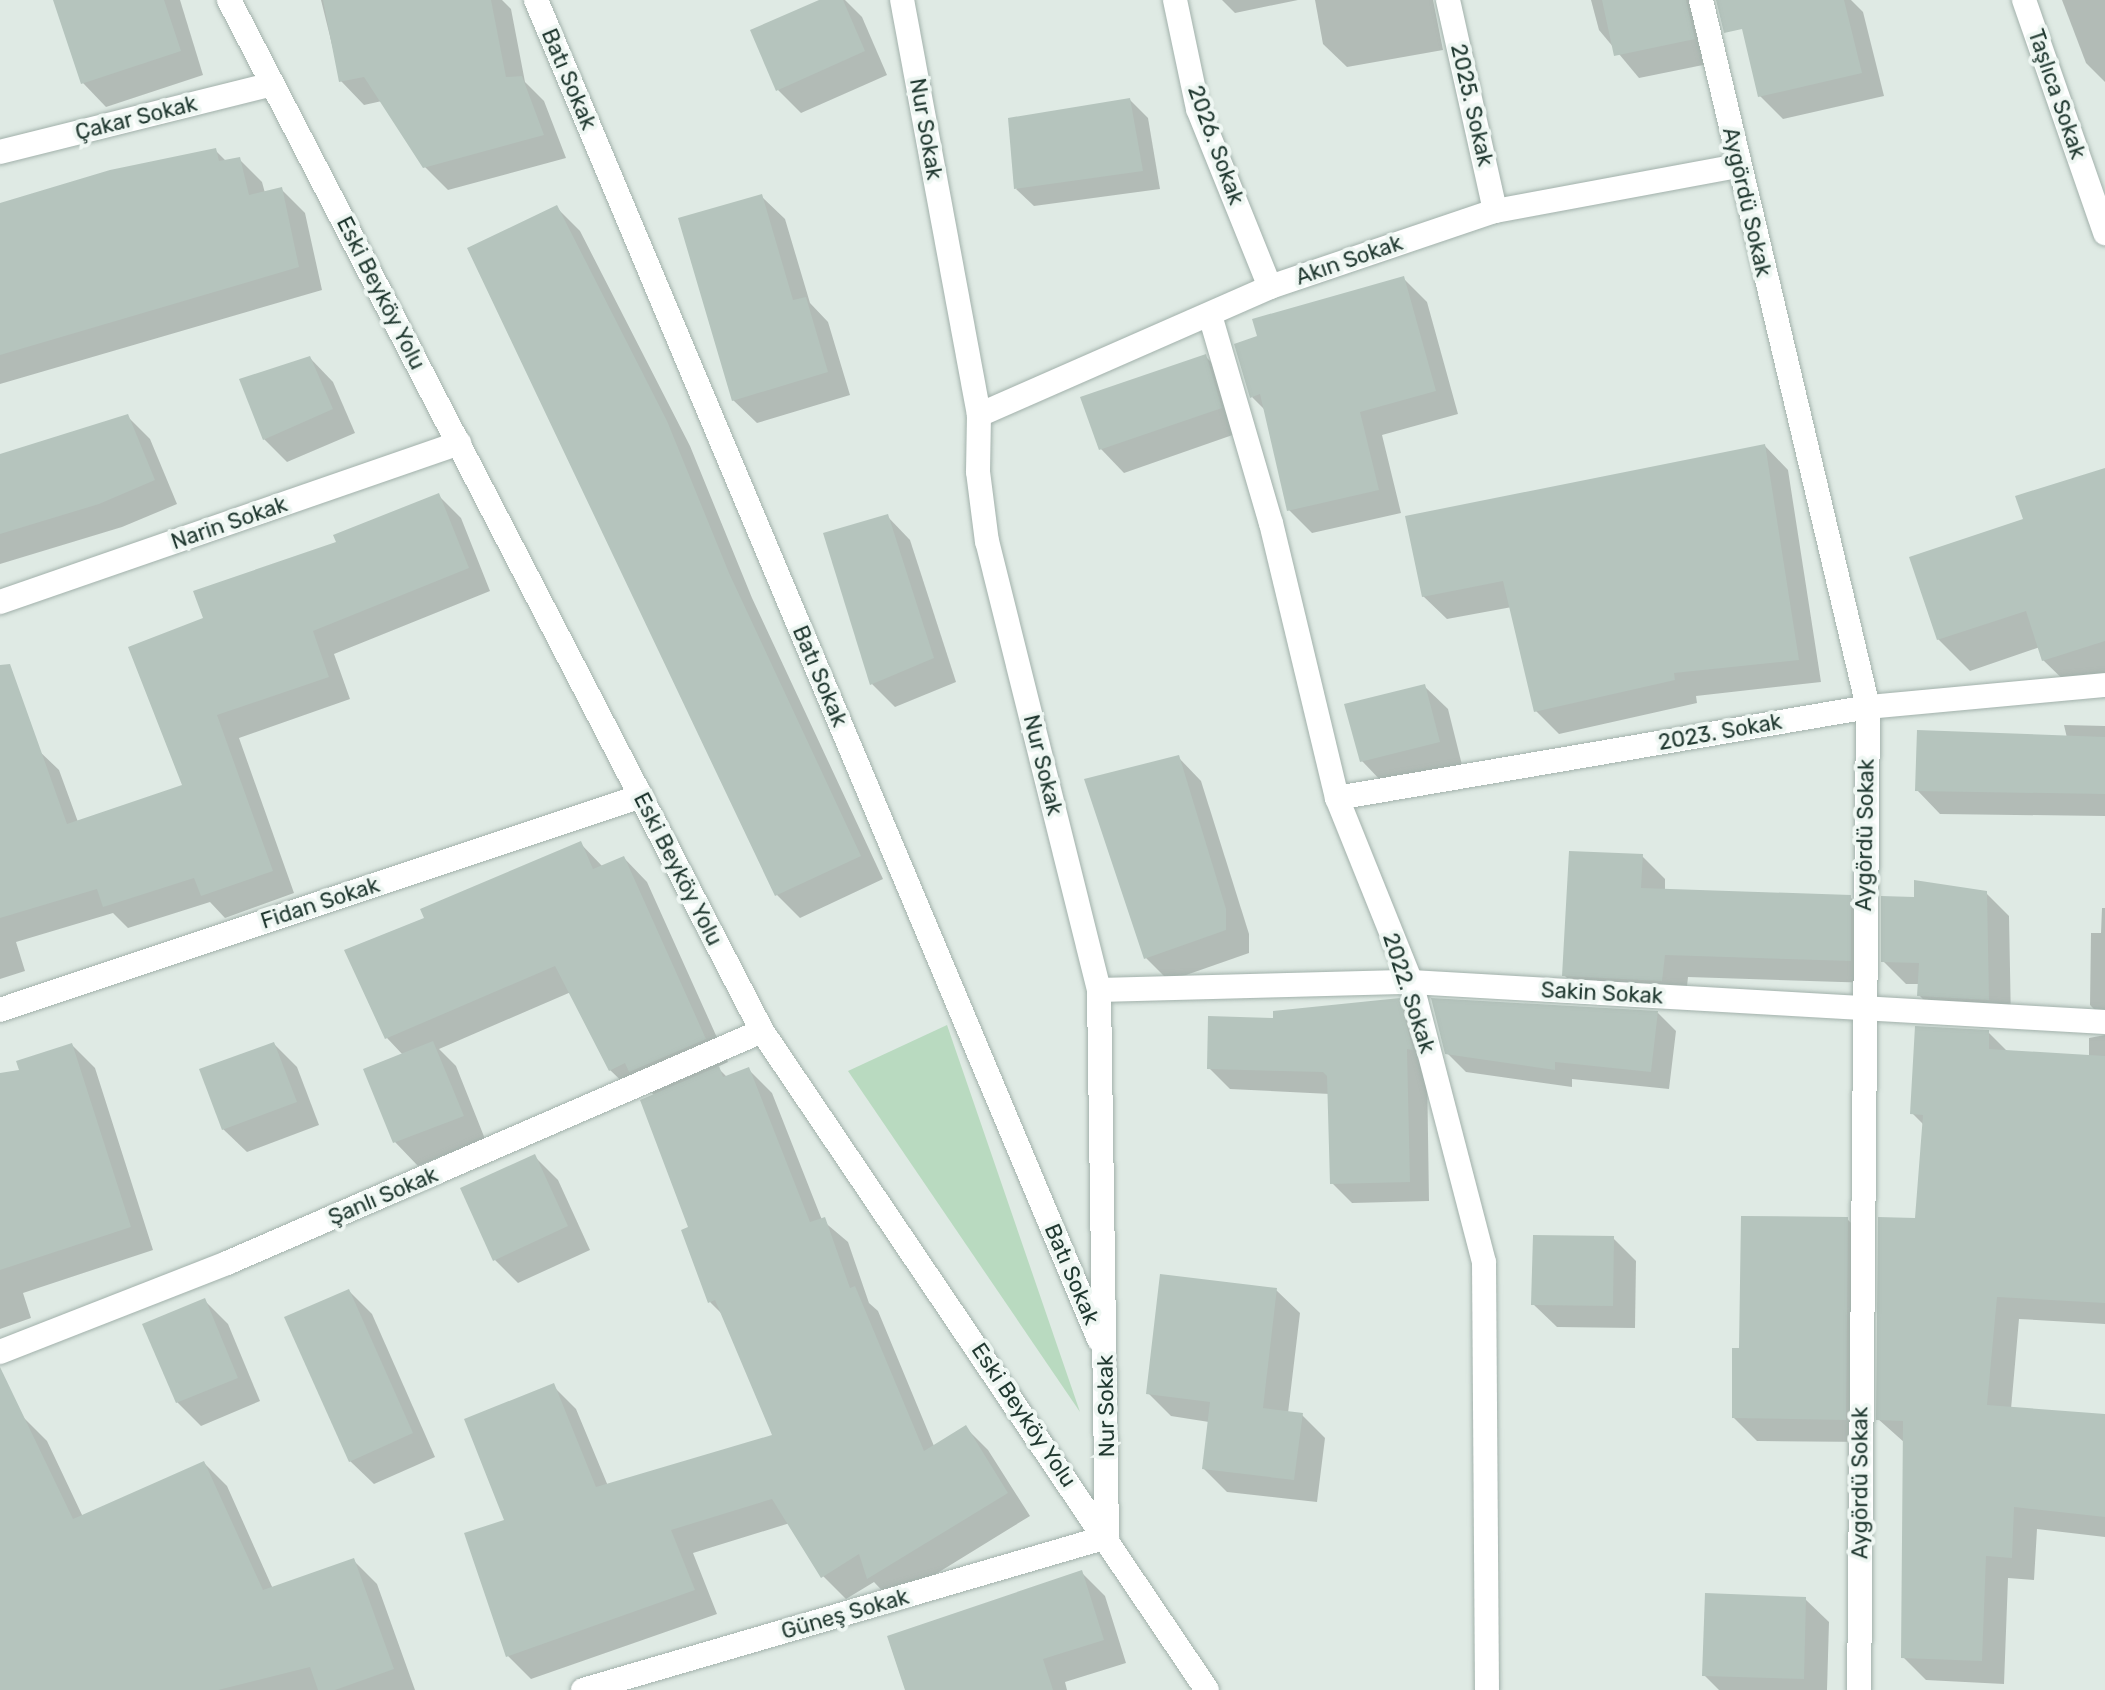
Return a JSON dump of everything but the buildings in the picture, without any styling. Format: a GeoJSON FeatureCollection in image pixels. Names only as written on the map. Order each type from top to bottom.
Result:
{"type":"FeatureCollection","features":[{"type":"Feature","properties":{"kind":"street","name":"Eski Beyköy Yolu"},"geometry":{"type":"LineString","coordinates":[[229,0],[762,1031],[1107,1537],[1207,1690]]}},
{"type":"Feature","properties":{"kind":"street","name":"Batı Sokak"},"geometry":{"type":"LineString","coordinates":[[536,0],[1105,1353]]}},
{"type":"Feature","properties":{"kind":"street","name":"Nur Sokak"},"geometry":{"type":"LineString","coordinates":[[902,0],[979,415],[978,472],[987,542],[1099,990],[1107,1537]]}},
{"type":"Feature","properties":{"kind":"street","name":"2026. Sokak"},"geometry":{"type":"LineString","coordinates":[[1175,0],[1198,109],[1270,287]]}},
{"type":"Feature","properties":{"kind":"street","name":"2025. Sokak"},"geometry":{"type":"LineString","coordinates":[[1448,0],[1495,211]]}},
{"type":"Feature","properties":{"kind":"street","name":"Aygördü Sokak"},"geometry":{"type":"LineString","coordinates":[[1701,0],[1868,707],[1861,1008],[1859,1690]]}},
{"type":"Feature","properties":{"kind":"street","name":"Taşlıca Sokak"},"geometry":{"type":"LineString","coordinates":[[2024,0],[2105,233]]}},
{"type":"Feature","properties":{"kind":"street","name":"Çakar Sokak"},"geometry":{"type":"LineString","coordinates":[[0,152],[272,84]]}},
{"type":"Feature","properties":{"kind":"street","name":"Akın Sokak"},"geometry":{"type":"LineString","coordinates":[[979,415],[1270,287],[1495,211],[1738,166]]}},
{"type":"Feature","properties":{"kind":"street","name":"2022. Sokak"},"geometry":{"type":"LineString","coordinates":[[1210,315],[1271,523],[1337,798],[1411,982],[1484,1262],[1487,1690]]}},
{"type":"Feature","properties":{"kind":"street","name":"Narin Sokak"},"geometry":{"type":"LineString","coordinates":[[0,602],[459,443]]}},
{"type":"Feature","properties":{"kind":"street","name":"2023. Sokak"},"geometry":{"type":"LineString","coordinates":[[1337,798],[1868,707],[2105,685]]}},
{"type":"Feature","properties":{"kind":"street","name":"Fidan Sokak"},"geometry":{"type":"LineString","coordinates":[[0,1010],[641,796]]}},
{"type":"Feature","properties":{"kind":"street","name":"Sakin Sokak"},"geometry":{"type":"LineString","coordinates":[[1099,990],[1411,982],[2105,1022]]}},
{"type":"Feature","properties":{"kind":"street","name":"Şanlı Sokak"},"geometry":{"type":"LineString","coordinates":[[0,1352],[227,1263],[762,1031]]}},
{"type":"Feature","properties":{"kind":"street","name":"Güneş Sokak"},"geometry":{"type":"LineString","coordinates":[[583,1690],[1107,1537]]}},
{"type":"Feature","properties":{"kind":"green space"},"geometry":{"type":"Polygon","coordinates":[[[947,1025],[1080,1412],[848,1071],[947,1025]]]}}]}
